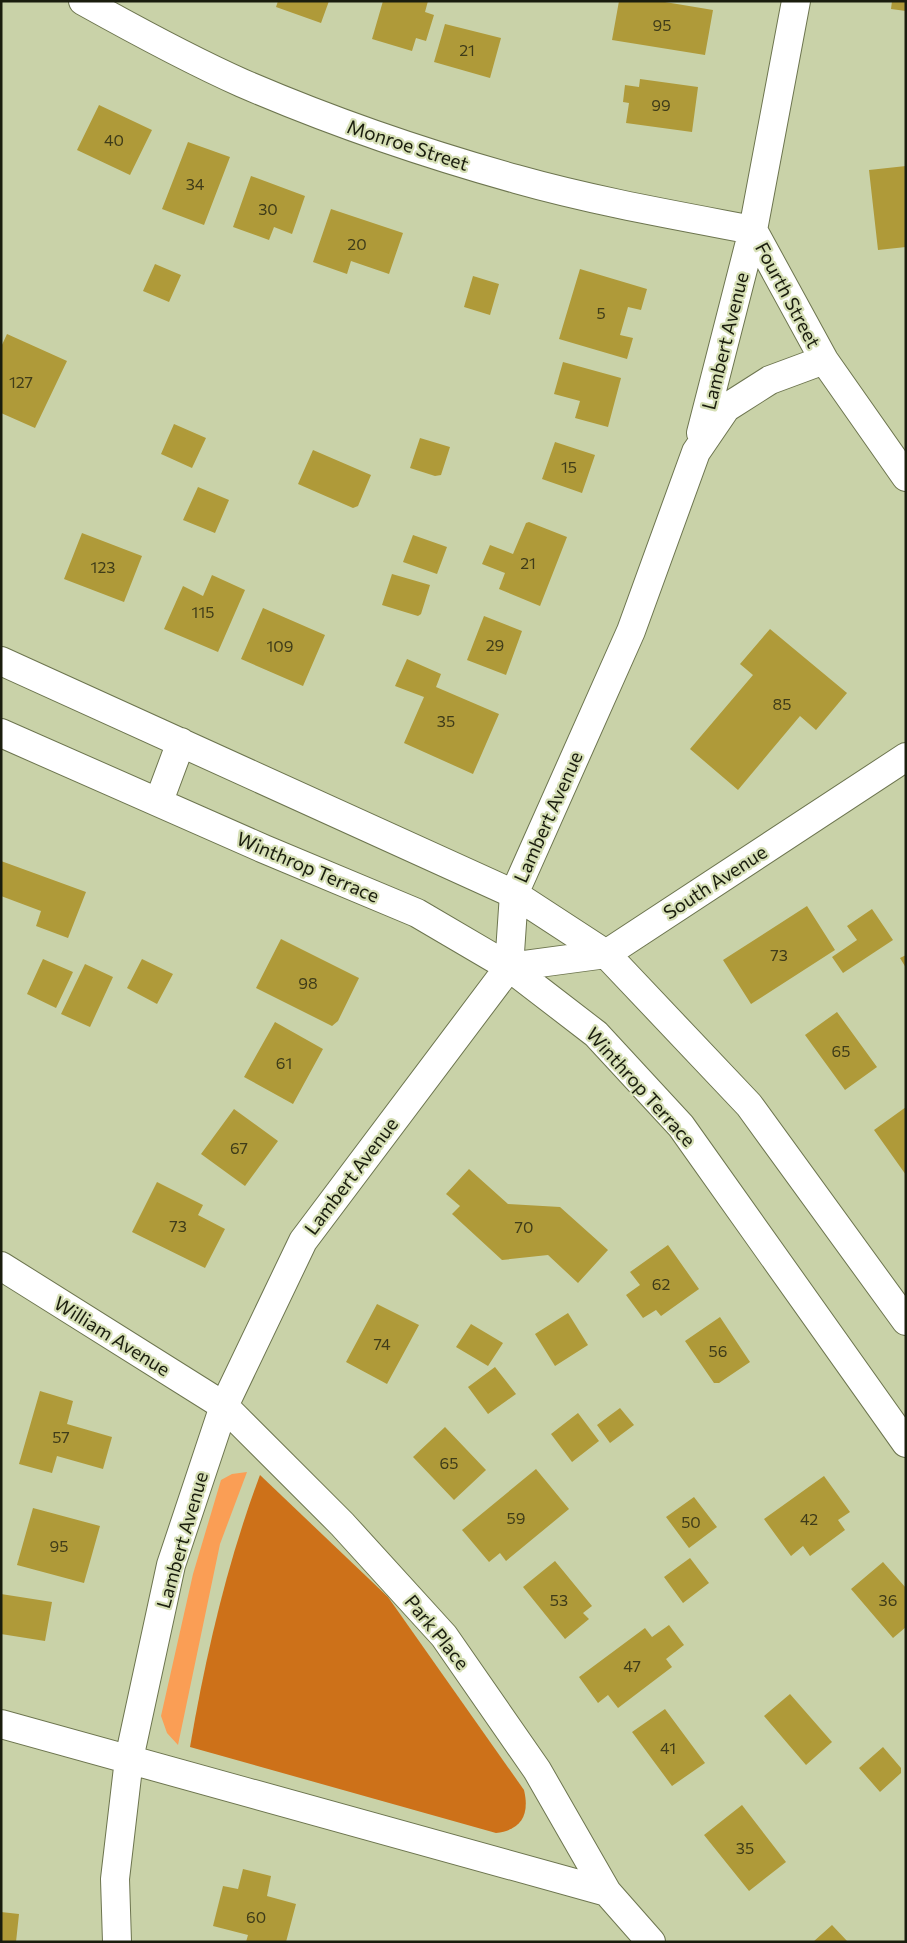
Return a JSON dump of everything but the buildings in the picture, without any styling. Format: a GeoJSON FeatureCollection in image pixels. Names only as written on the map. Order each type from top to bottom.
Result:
{"type":"FeatureCollection","features":[{"type":"Feature","properties":{"kind":"street","name":"Monroe Street"},"geometry":{"type":"LineString","coordinates":[[84,1],[240,82],[334,120],[427,152],[517,179],[608,202],[753,230]]}},
{"type":"Feature","properties":{"kind":"street","name":"Fourth Street"},"geometry":{"type":"LineString","coordinates":[[796,1],[753,230],[824,360],[906,477]]}},
{"type":"Feature","properties":{"kind":"street","name":"Lambert Avenue"},"geometry":{"type":"LineString","coordinates":[[117,1942],[115,1879],[129,1759],[171,1565],[224,1406],[302,1241],[510,967],[514,894],[631,631],[696,452],[753,230]]}},
{"type":"Feature","properties":{"kind":"street","name":"Lambert Avenue"},"geometry":{"type":"LineString","coordinates":[[696,452],[726,408],[770,380],[824,360]]}},
{"type":"Feature","properties":{"kind":"street"},"geometry":{"type":"LineString","coordinates":[[1,661],[514,894],[606,954],[749,1105],[906,1321]]}},
{"type":"Feature","properties":{"kind":"street","name":"Winthrop Terrace"},"geometry":{"type":"LineString","coordinates":[[1,733],[159,801],[264,849],[417,913],[510,967],[596,1034],[681,1126],[901,1426]]}},
{"type":"Feature","properties":{"kind":"street"},"geometry":{"type":"LineString","coordinates":[[159,801],[181,742]]}},
{"type":"Feature","properties":{"kind":"street","name":"South Avenue"},"geometry":{"type":"LineString","coordinates":[[510,967],[606,954],[906,757]]}},
{"type":"Feature","properties":{"kind":"street","name":"William Avenue"},"geometry":{"type":"LineString","coordinates":[[1,1266],[224,1406]]}},
{"type":"Feature","properties":{"kind":"street","name":"Park Place"},"geometry":{"type":"LineString","coordinates":[[224,1406],[342,1524],[444,1636],[537,1770],[607,1892],[651,1942]]}},
{"type":"Feature","properties":{"kind":"street"},"geometry":{"type":"LineString","coordinates":[[1,1724],[607,1892]]}},
{"type":"Feature","properties":{"kind":"shaded area"},"geometry":{"type":"Polygon","coordinates":[[[247,1472],[220,1544],[178,1745],[167,1733],[161,1716],[193,1574],[221,1480],[232,1474],[247,1472]]]}},
{"type":"Feature","properties":{"kind":"shaded area"},"geometry":{"type":"Polygon","coordinates":[[[260,1475],[388,1597],[524,1790],[526,1807],[524,1814],[522,1820],[512,1829],[496,1833],[190,1747],[219,1609],[237,1542],[260,1475]]]}}]}
